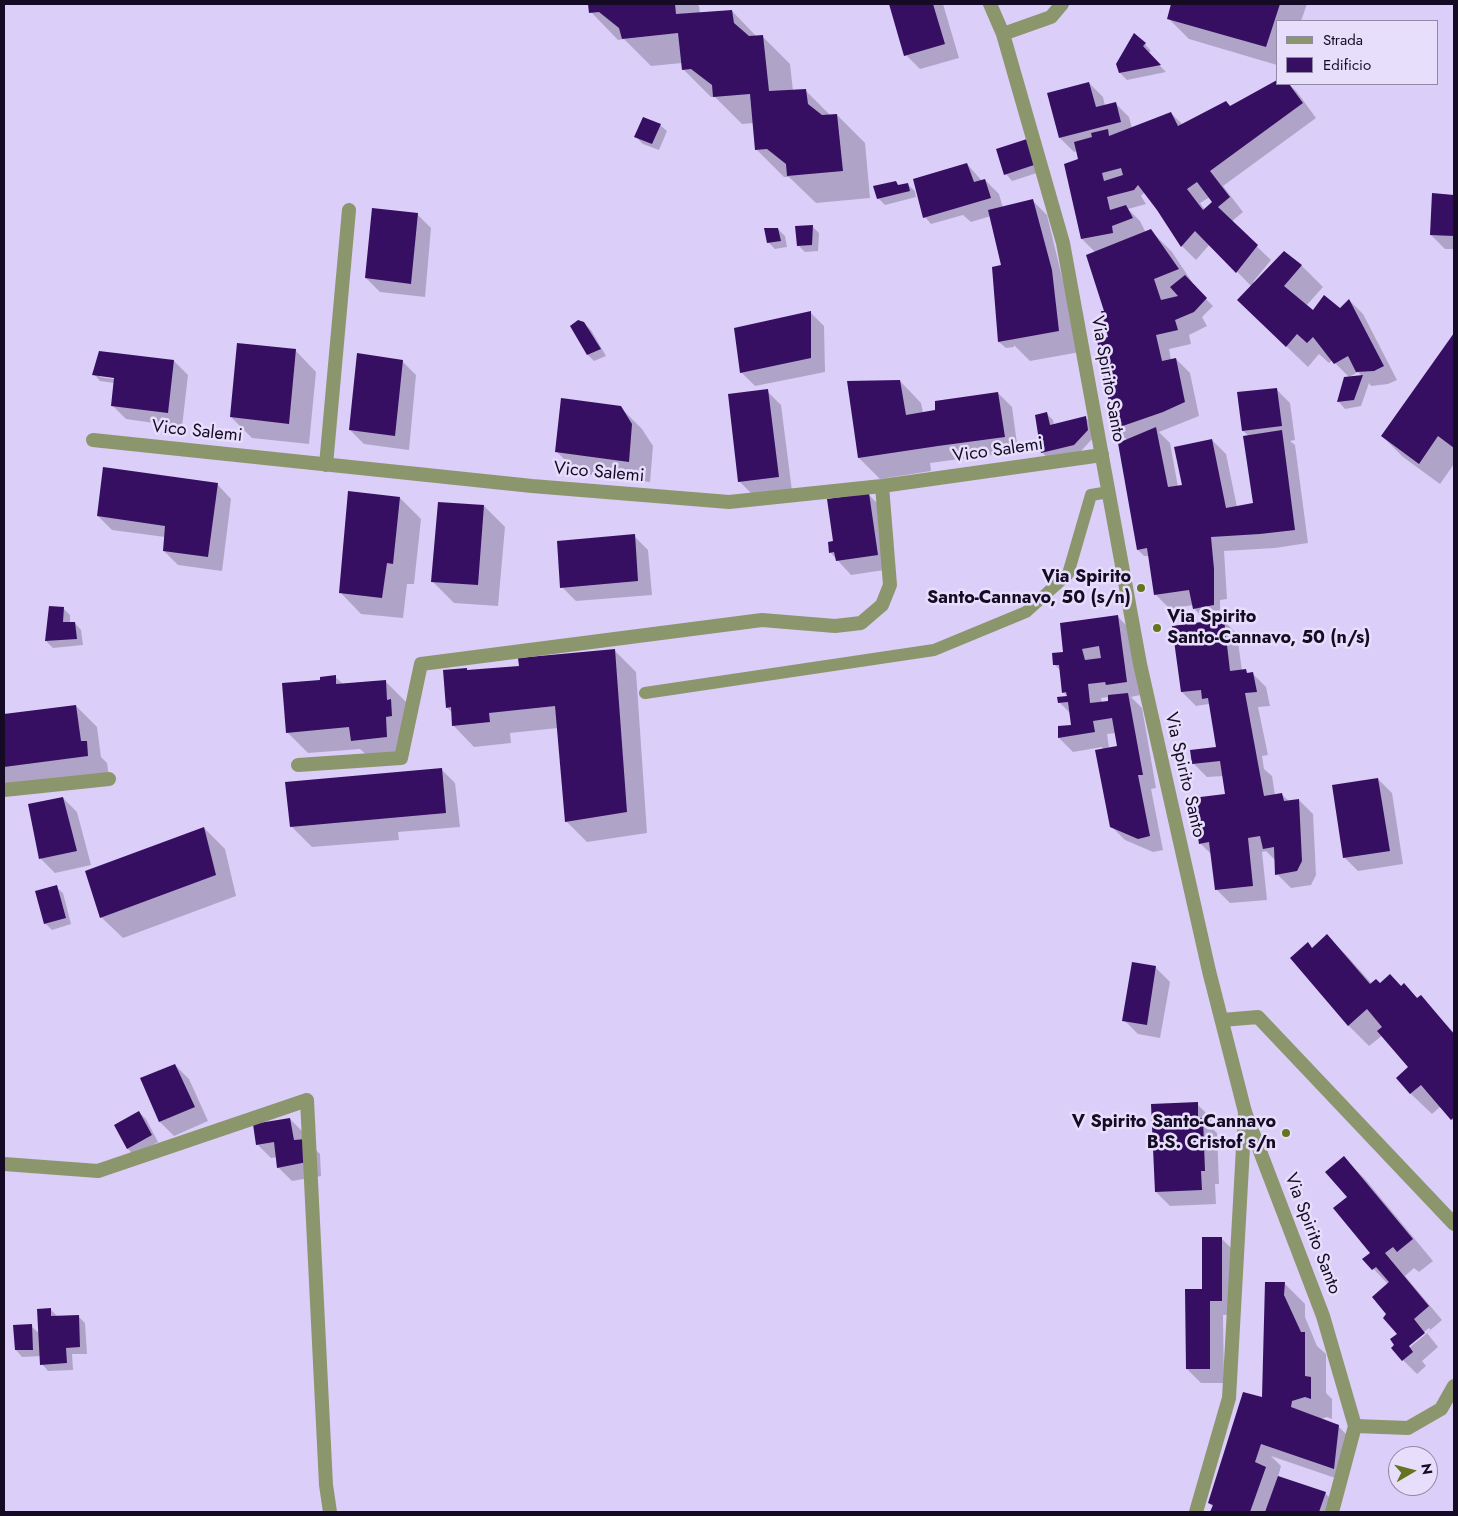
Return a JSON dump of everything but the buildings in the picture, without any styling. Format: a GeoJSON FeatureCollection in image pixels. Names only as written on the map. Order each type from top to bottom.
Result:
{"type":"FeatureCollection","features":[{"type":"Feature","properties":{"kind":"street","name":"Via Spirito Santo"},"geometry":{"type":"LineString","coordinates":[[990,4],[1003,34],[1063,243],[1140,664],[1209,970],[1246,1112],[1323,1316],[1355,1426]]}},
{"type":"Feature","properties":{"kind":"street"},"geometry":{"type":"LineString","coordinates":[[1003,34],[1051,17],[1062,4]]}},
{"type":"Feature","properties":{"kind":"street"},"geometry":{"type":"LineString","coordinates":[[326,465],[349,210]]}},
{"type":"Feature","properties":{"kind":"street","name":"Vico Salemi"},"geometry":{"type":"LineString","coordinates":[[93,440],[532,486],[729,502],[882,486],[1102,455]]}},
{"type":"Feature","properties":{"kind":"street"},"geometry":{"type":"LineString","coordinates":[[298,765],[401,758],[421,664],[762,620],[835,626],[861,623],[882,605],[890,585],[882,486]]}},
{"type":"Feature","properties":{"kind":"street"},"geometry":{"type":"LineString","coordinates":[[4,790],[109,779]]}},
{"type":"Feature","properties":{"kind":"street"},"geometry":{"type":"LineString","coordinates":[[1222,1020],[1258,1017],[1454,1224]]}},
{"type":"Feature","properties":{"kind":"street"},"geometry":{"type":"LineString","coordinates":[[4,1164],[98,1171],[307,1100],[326,1485],[330,1512]]}},
{"type":"Feature","properties":{"kind":"street"},"geometry":{"type":"LineString","coordinates":[[1196,1512],[1230,1398],[1246,1112]]}},
{"type":"Feature","properties":{"kind":"street"},"geometry":{"type":"LineString","coordinates":[[1332,1512],[1355,1426],[1408,1428],[1440,1409],[1454,1386]]}},
{"type":"Feature","properties":{"kind":"lane"},"geometry":{"type":"LineString","coordinates":[[645,693],[934,650],[1026,612],[1068,574],[1092,495],[1109,492]]}},
{"type":"Feature","properties":{"kind":"place","name":"Via Spirito Santo-Cannavo, 50 (s/n)"},"geometry":{"type":"Point","coordinates":[1141,588]}},
{"type":"Feature","properties":{"kind":"place","name":"Via Spirito Santo-Cannavo, 50 (n/s)"},"geometry":{"type":"Point","coordinates":[1157,628]}},
{"type":"Feature","properties":{"kind":"place","name":"V Spirito Santo-Cannavo B.S. Cristof s/n"},"geometry":{"type":"Point","coordinates":[1286,1133]}}]}
